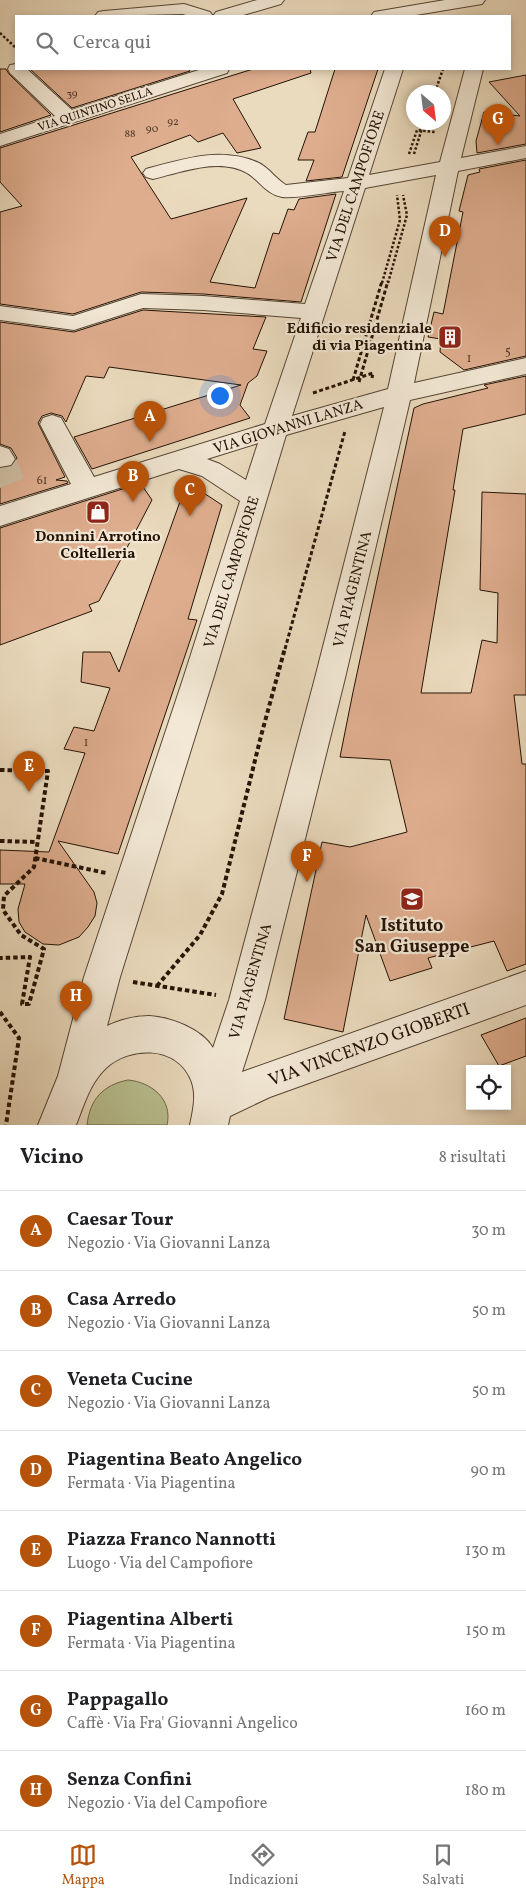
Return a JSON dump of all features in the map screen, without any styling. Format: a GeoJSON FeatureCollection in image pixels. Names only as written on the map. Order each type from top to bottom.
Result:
{"type":"FeatureCollection","features":[{"type":"Feature","properties":{"kind":"street"},"geometry":{"type":"LineString","coordinates":[[225,15],[275,0]]}},
{"type":"Feature","properties":{"kind":"street"},"geometry":{"type":"LineString","coordinates":[[385,15],[413,9],[486,3]]}},
{"type":"Feature","properties":{"kind":"street"},"geometry":{"type":"LineString","coordinates":[[115,15],[184,9],[201,15]]}},
{"type":"Feature","properties":{"kind":"street"},"geometry":{"type":"LineString","coordinates":[[23,70],[69,118]]}},
{"type":"Feature","properties":{"kind":"street","name":"VIA QUINTINO SELLA"},"geometry":{"type":"LineString","coordinates":[[0,140],[217,70]]}},
{"type":"Feature","properties":{"kind":"street","name":"VIA DEL CAMPOFIORE"},"geometry":{"type":"LineString","coordinates":[[76,1077],[102,977],[199,676],[253,496],[394,70]]}},
{"type":"Feature","properties":{"kind":"street","name":"VIA PIAGENTINA"},"geometry":{"type":"LineString","coordinates":[[211,1115],[247,1000],[330,678],[399,394],[448,168],[474,70]]}},
{"type":"Feature","properties":{"kind":"street"},"geometry":{"type":"LineString","coordinates":[[153,173],[210,160],[227,160],[241,162],[256,170],[276,189],[284,190],[357,183],[409,164],[448,168],[526,152]]}},
{"type":"Feature","properties":{"kind":"street"},"geometry":{"type":"LineString","coordinates":[[0,313],[74,323],[141,302],[203,303],[313,312]]}},
{"type":"Feature","properties":{"kind":"street","name":"VIA GIOVANNI LANZA"},"geometry":{"type":"LineString","coordinates":[[13,505],[87,489],[178,459],[399,394],[526,366]]}},
{"type":"Feature","properties":{"kind":"street"},"geometry":{"type":"LineString","coordinates":[[52,424],[87,489]]}},
{"type":"Feature","properties":{"kind":"street","name":"VIA GIOVANNI LANZA"},"geometry":{"type":"LineString","coordinates":[[178,459],[211,470],[253,496]]}},
{"type":"Feature","properties":{"kind":"street","name":"VIA VINCENZO GIOBERTI"},"geometry":{"type":"LineString","coordinates":[[211,1115],[264,1081],[526,988]]}},
{"type":"Feature","properties":{"kind":"street"},"geometry":{"type":"LineString","coordinates":[[57,1125],[76,1077],[93,1054],[109,1042],[132,1034],[155,1033],[181,1042],[198,1057],[209,1076],[211,1115]]}},
{"type":"Feature","properties":{"kind":"path"},"geometry":{"type":"LineString","coordinates":[[0,33],[14,61]]}},
{"type":"Feature","properties":{"kind":"path"},"geometry":{"type":"LineString","coordinates":[[437,85],[443,70]]}},
{"type":"Feature","properties":{"kind":"path"},"geometry":{"type":"LineString","coordinates":[[157,986],[200,935],[222,894],[262,736],[407,214],[402,189],[417,130]]}},
{"type":"Feature","properties":{"kind":"path"},"geometry":{"type":"LineString","coordinates":[[409,164],[422,130],[437,133]]}},
{"type":"Feature","properties":{"kind":"path"},"geometry":{"type":"LineString","coordinates":[[353,380],[400,220],[397,192]]}},
{"type":"Feature","properties":{"kind":"path"},"geometry":{"type":"LineString","coordinates":[[308,395],[373,373],[371,381]]}},
{"type":"Feature","properties":{"kind":"path"},"geometry":{"type":"LineString","coordinates":[[0,770],[48,771],[34,867],[4,896],[2,910],[28,942],[44,949],[29,1004],[22,1004],[30,957],[0,958]]}},
{"type":"Feature","properties":{"kind":"path"},"geometry":{"type":"LineString","coordinates":[[0,841],[37,842]]}},
{"type":"Feature","properties":{"kind":"path"},"geometry":{"type":"LineString","coordinates":[[35,858],[108,873]]}},
{"type":"Feature","properties":{"kind":"path"},"geometry":{"type":"LineString","coordinates":[[102,977],[247,1000]]}},
{"type":"Feature","properties":{"kind":"path"},"geometry":{"type":"LineString","coordinates":[[0,1012],[19,1038],[6,1125]]}},
{"type":"Feature","properties":{"kind":"green space"},"geometry":{"type":"Polygon","coordinates":[[[128,1080],[145,1084],[158,1094],[167,1107],[167,1125],[87,1125],[91,1108],[99,1095],[111,1085],[128,1080]]]}},
{"type":"Feature","properties":{"kind":"building"},"geometry":{"type":"Polygon","coordinates":[[[0,69],[6,69],[51,115],[0,132],[0,69]]]}},
{"type":"Feature","properties":{"kind":"building"},"geometry":{"type":"Polygon","coordinates":[[[31,70],[190,71],[72,108],[31,70]]]}},
{"type":"Feature","properties":{"kind":"building"},"geometry":{"type":"Polygon","coordinates":[[[250,70],[310,70],[311,73],[233,99],[261,148],[237,153],[223,133],[198,142],[190,135],[131,157],[171,219],[247,198],[210,282],[255,288],[273,233],[279,234],[288,209],[294,210],[299,199],[336,194],[301,302],[203,294],[141,292],[73,314],[0,304],[0,212],[22,206],[0,182],[0,148],[250,70]]]}},
{"type":"Feature","properties":{"kind":"building"},"geometry":{"type":"Polygon","coordinates":[[[335,70],[378,70],[342,177],[306,181],[314,160],[298,160],[308,132],[315,132],[335,70]]]}},
{"type":"Feature","properties":{"kind":"building"},"geometry":{"type":"Polygon","coordinates":[[[526,75],[526,144],[477,153],[476,141],[484,112],[520,116],[489,82],[526,75]]]}},
{"type":"Feature","properties":{"kind":"building"},"geometry":{"type":"Polygon","coordinates":[[[526,160],[526,356],[464,370],[440,352],[441,339],[428,337],[434,312],[443,314],[463,212],[459,211],[468,175],[480,172],[479,169],[526,160]]]}},
{"type":"Feature","properties":{"kind":"building"},"geometry":{"type":"Polygon","coordinates":[[[143,310],[266,317],[253,349],[267,351],[257,376],[248,383],[240,405],[250,418],[92,469],[74,437],[241,385],[109,367],[104,378],[86,376],[66,422],[62,416],[51,413],[42,416],[38,423],[65,477],[56,480],[67,481],[68,483],[0,504],[0,469],[11,467],[17,458],[11,448],[0,444],[0,322],[74,332],[143,310]]]}},
{"type":"Feature","properties":{"kind":"building"},"geometry":{"type":"Polygon","coordinates":[[[526,376],[526,414],[463,429],[453,490],[455,490],[421,693],[471,693],[482,640],[497,643],[498,593],[480,590],[482,492],[526,494],[526,695],[514,695],[522,764],[526,764],[526,964],[507,971],[494,941],[428,958],[432,968],[390,981],[366,915],[343,1032],[284,1019],[322,842],[350,847],[407,832],[390,760],[340,757],[414,408],[423,404],[488,388],[484,385],[526,376]]]}},
{"type":"Feature","properties":{"kind":"building"},"geometry":{"type":"Polygon","coordinates":[[[187,482],[222,505],[188,619],[197,620],[118,854],[58,841],[94,892],[97,903],[95,916],[79,937],[59,945],[43,944],[25,932],[19,922],[18,909],[25,884],[0,884],[0,850],[49,852],[85,753],[64,749],[74,727],[94,731],[110,688],[81,682],[83,652],[110,652],[119,672],[187,482]]]}},
{"type":"Feature","properties":{"kind":"building"},"geometry":{"type":"Polygon","coordinates":[[[141,484],[152,500],[99,601],[89,605],[92,611],[0,645],[0,528],[141,484]]]}},
{"type":"Feature","properties":{"kind":"building"},"geometry":{"type":"Polygon","coordinates":[[[526,1018],[526,1056],[498,1065],[481,1035],[526,1018]]]}},
{"type":"Feature","properties":{"kind":"tunnel"},"geometry":{"type":"LineString","coordinates":[[2,459],[15,491]]}},
{"type":"Feature","properties":{"kind":"place","name":"Pappagallo"},"geometry":{"type":"Point","coordinates":[498,145]}},
{"type":"Feature","properties":{"kind":"place","name":"Piagentina Beato Angelico"},"geometry":{"type":"Point","coordinates":[445,257]}},
{"type":"Feature","properties":{"kind":"place","name":"Edificio residenziale di via Piagentina"},"geometry":{"type":"Point","coordinates":[450,337]}},
{"type":"Feature","properties":{"kind":"place","name":"Caesar Tour"},"geometry":{"type":"Point","coordinates":[150,442]}},
{"type":"Feature","properties":{"kind":"place","name":"Casa Arredo"},"geometry":{"type":"Point","coordinates":[133,502]}},
{"type":"Feature","properties":{"kind":"place","name":"Donnini Arrotino Coltelleria"},"geometry":{"type":"Point","coordinates":[98,512]}},
{"type":"Feature","properties":{"kind":"place","name":"Veneta Cucine"},"geometry":{"type":"Point","coordinates":[190,516]}},
{"type":"Feature","properties":{"kind":"place","name":"Piazza Franco Nannotti"},"geometry":{"type":"Point","coordinates":[29,792]}},
{"type":"Feature","properties":{"kind":"place","name":"Piagentina Alberti"},"geometry":{"type":"Point","coordinates":[307,882]}},
{"type":"Feature","properties":{"kind":"place","name":"Istituto San Giuseppe"},"geometry":{"type":"Point","coordinates":[412,899]}},
{"type":"Feature","properties":{"kind":"place","name":"Senza Confini"},"geometry":{"type":"Point","coordinates":[76,1022]}}]}
